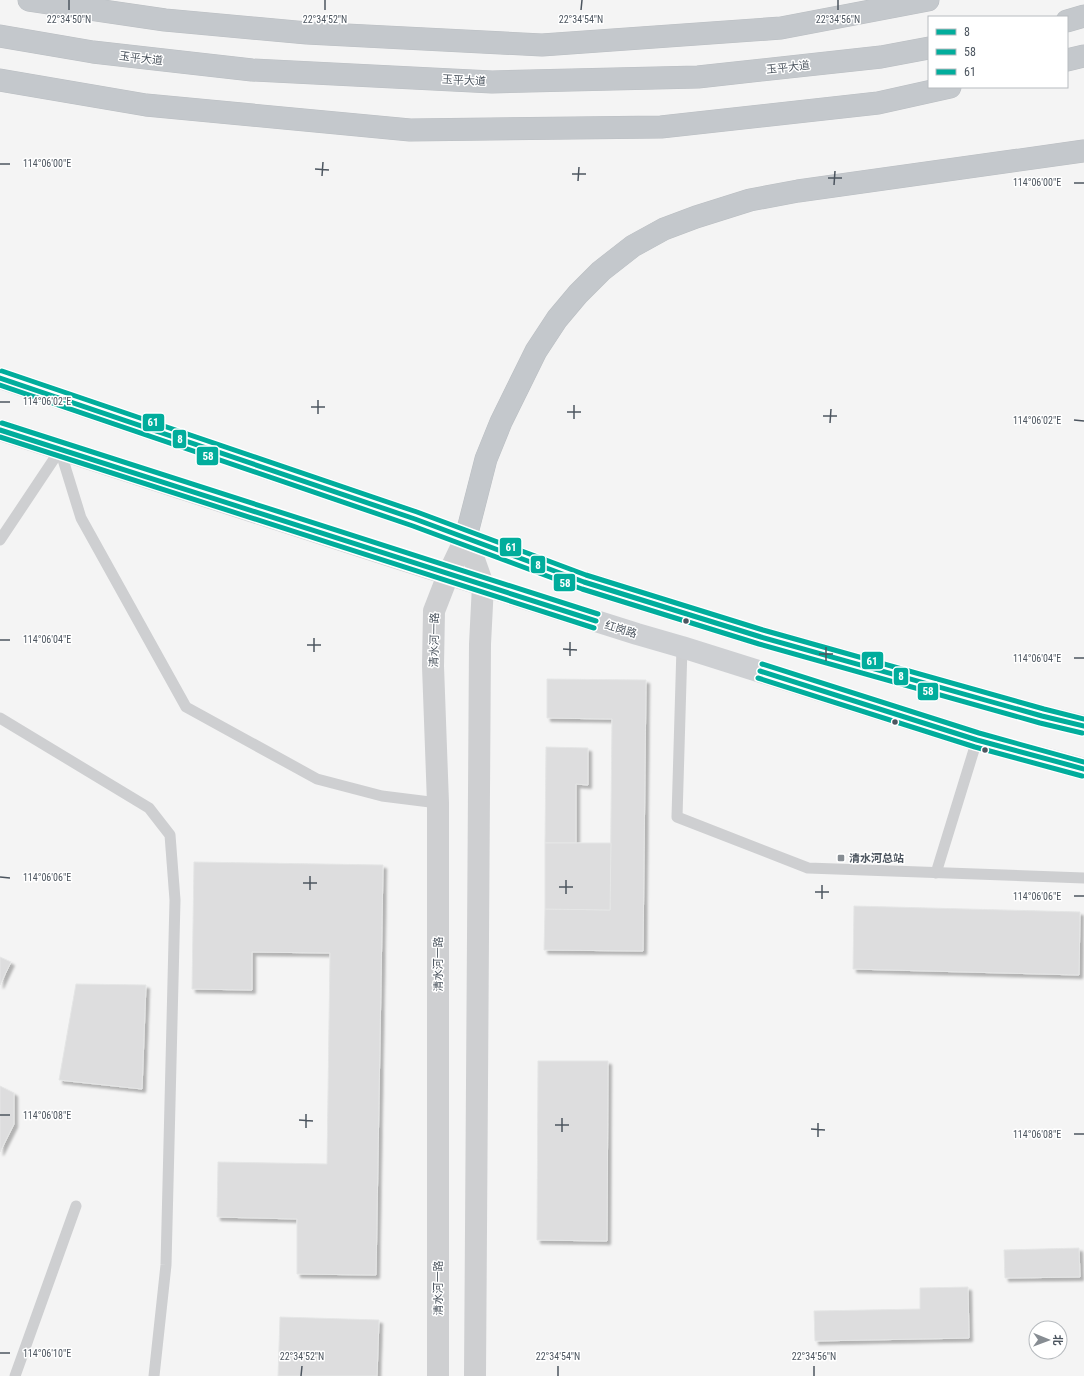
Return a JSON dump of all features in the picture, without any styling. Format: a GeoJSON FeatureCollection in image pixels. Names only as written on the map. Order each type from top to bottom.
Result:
{"type":"FeatureCollection","features":[{"type":"Feature","properties":{"kind":"highway"},"geometry":{"type":"LineString","coordinates":[[29,0],[166,20],[307,33],[542,45],[781,28],[928,0]]}},
{"type":"Feature","properties":{"kind":"highway"},"geometry":{"type":"LineString","coordinates":[[1068,21],[1084,16]]}},
{"type":"Feature","properties":{"kind":"highway","name":"玉平大道"},"geometry":{"type":"LineString","coordinates":[[0,36],[92,52],[252,70],[492,82],[698,77],[881,57],[928,48]]}},
{"type":"Feature","properties":{"kind":"highway"},"geometry":{"type":"LineString","coordinates":[[1068,60],[1084,56]]}},
{"type":"Feature","properties":{"kind":"highway"},"geometry":{"type":"LineString","coordinates":[[0,80],[146,105],[410,130],[661,127],[878,103],[946,88]]}},
{"type":"Feature","properties":{"kind":"highway"},"geometry":{"type":"LineString","coordinates":[[466,537],[486,459],[501,422],[536,351],[557,319],[578,294],[601,272],[633,246],[664,229],[750,200],[798,191],[1084,151]]}},
{"type":"Feature","properties":{"kind":"main road"},"geometry":{"type":"LineString","coordinates":[[0,378],[466,537],[560,574],[754,634],[1042,716],[1084,726]]}},
{"type":"Feature","properties":{"kind":"main road","name":"红岗路"},"geometry":{"type":"LineString","coordinates":[[0,430],[482,585],[977,740],[1084,769]]}},
{"type":"Feature","properties":{"kind":"street","name":"清水河一路"},"geometry":{"type":"LineString","coordinates":[[438,1376],[438,803],[433,666],[434,611],[448,574],[466,537]]}},
{"type":"Feature","properties":{"kind":"street"},"geometry":{"type":"LineString","coordinates":[[466,537],[482,585],[480,644],[475,1376]]}},
{"type":"Feature","properties":{"kind":"lane"},"geometry":{"type":"LineString","coordinates":[[0,540],[60,450]]}},
{"type":"Feature","properties":{"kind":"lane"},"geometry":{"type":"LineString","coordinates":[[60,450],[81,518],[186,707],[317,779],[382,796],[438,803]]}},
{"type":"Feature","properties":{"kind":"lane"},"geometry":{"type":"LineString","coordinates":[[682,647],[677,817],[808,868],[1084,878]]}},
{"type":"Feature","properties":{"kind":"lane"},"geometry":{"type":"LineString","coordinates":[[0,718],[148,808],[170,835],[176,900],[166,1265],[154,1376]]}},
{"type":"Feature","properties":{"kind":"lane"},"geometry":{"type":"LineString","coordinates":[[936,873],[977,740]]}},
{"type":"Feature","properties":{"kind":"lane"},"geometry":{"type":"LineString","coordinates":[[15,1376],[76,1206]]}},
{"type":"Feature","properties":{"kind":"building"},"geometry":{"type":"Polygon","coordinates":[[[547,679],[646,680],[643,951],[544,950],[545,909],[610,910],[612,719],[547,718],[547,679]]]}},
{"type":"Feature","properties":{"kind":"building"},"geometry":{"type":"Polygon","coordinates":[[[546,747],[588,748],[588,785],[576,784],[576,843],[545,843],[546,747]]]}},
{"type":"Feature","properties":{"kind":"building"},"geometry":{"type":"Polygon","coordinates":[[[545,843],[611,843],[610,910],[545,909],[545,843]]]}},
{"type":"Feature","properties":{"kind":"building"},"geometry":{"type":"Polygon","coordinates":[[[194,862],[383,865],[376,1275],[297,1274],[297,1219],[217,1217],[218,1162],[327,1164],[330,953],[252,952],[252,990],[192,989],[194,862]]]}},
{"type":"Feature","properties":{"kind":"building"},"geometry":{"type":"Polygon","coordinates":[[[854,906],[1080,912],[1079,975],[853,969],[854,906]]]}},
{"type":"Feature","properties":{"kind":"building"},"geometry":{"type":"Polygon","coordinates":[[[0,957],[11,962],[0,985],[0,957]]]}},
{"type":"Feature","properties":{"kind":"building"},"geometry":{"type":"Polygon","coordinates":[[[76,984],[146,985],[142,1089],[59,1080],[76,984]]]}},
{"type":"Feature","properties":{"kind":"building"},"geometry":{"type":"Polygon","coordinates":[[[538,1061],[608,1061],[607,1241],[537,1240],[538,1061]]]}},
{"type":"Feature","properties":{"kind":"building"},"geometry":{"type":"Polygon","coordinates":[[[0,1086],[14,1093],[14,1124],[0,1152],[0,1086]]]}},
{"type":"Feature","properties":{"kind":"building"},"geometry":{"type":"Polygon","coordinates":[[[1079,1248],[1080,1277],[1005,1278],[1004,1250],[1079,1248]]]}},
{"type":"Feature","properties":{"kind":"building"},"geometry":{"type":"Polygon","coordinates":[[[968,1287],[969,1338],[815,1341],[814,1311],[920,1309],[920,1288],[968,1287]]]}},
{"type":"Feature","properties":{"kind":"building"},"geometry":{"type":"Polygon","coordinates":[[[280,1317],[379,1320],[377,1376],[278,1376],[280,1317]]]}},
{"type":"Feature","properties":{"kind":"transit line","name":"61"},"geometry":{"type":"LineString","coordinates":[[2,371],[417,512],[586,575],[763,630],[1084,719]]}},
{"type":"Feature","properties":{"kind":"transit line","name":"8"},"geometry":{"type":"LineString","coordinates":[[0,378],[415,519],[584,582],[761,637],[1042,716],[1084,726]]}},
{"type":"Feature","properties":{"kind":"transit line","name":"58"},"geometry":{"type":"LineString","coordinates":[[0,385],[413,526],[582,589],[759,644],[1040,723],[1082,733]]}},
{"type":"Feature","properties":{"kind":"transit line","name":"61"},"geometry":{"type":"LineString","coordinates":[[2,423],[598,614]]}},
{"type":"Feature","properties":{"kind":"transit line","name":"8"},"geometry":{"type":"LineString","coordinates":[[0,430],[596,621]]}},
{"type":"Feature","properties":{"kind":"transit line","name":"58"},"geometry":{"type":"LineString","coordinates":[[0,437],[594,628]]}},
{"type":"Feature","properties":{"kind":"transit line","name":"61"},"geometry":{"type":"LineString","coordinates":[[762,664],[979,733],[1084,762]]}},
{"type":"Feature","properties":{"kind":"transit line","name":"8"},"geometry":{"type":"LineString","coordinates":[[760,671],[977,740],[1084,769]]}},
{"type":"Feature","properties":{"kind":"transit line","name":"58"},"geometry":{"type":"LineString","coordinates":[[758,678],[975,747],[1082,776]]}},
{"type":"Feature","properties":{"kind":"place","name":"清水河总站"},"geometry":{"type":"Point","coordinates":[841,858]}}]}
